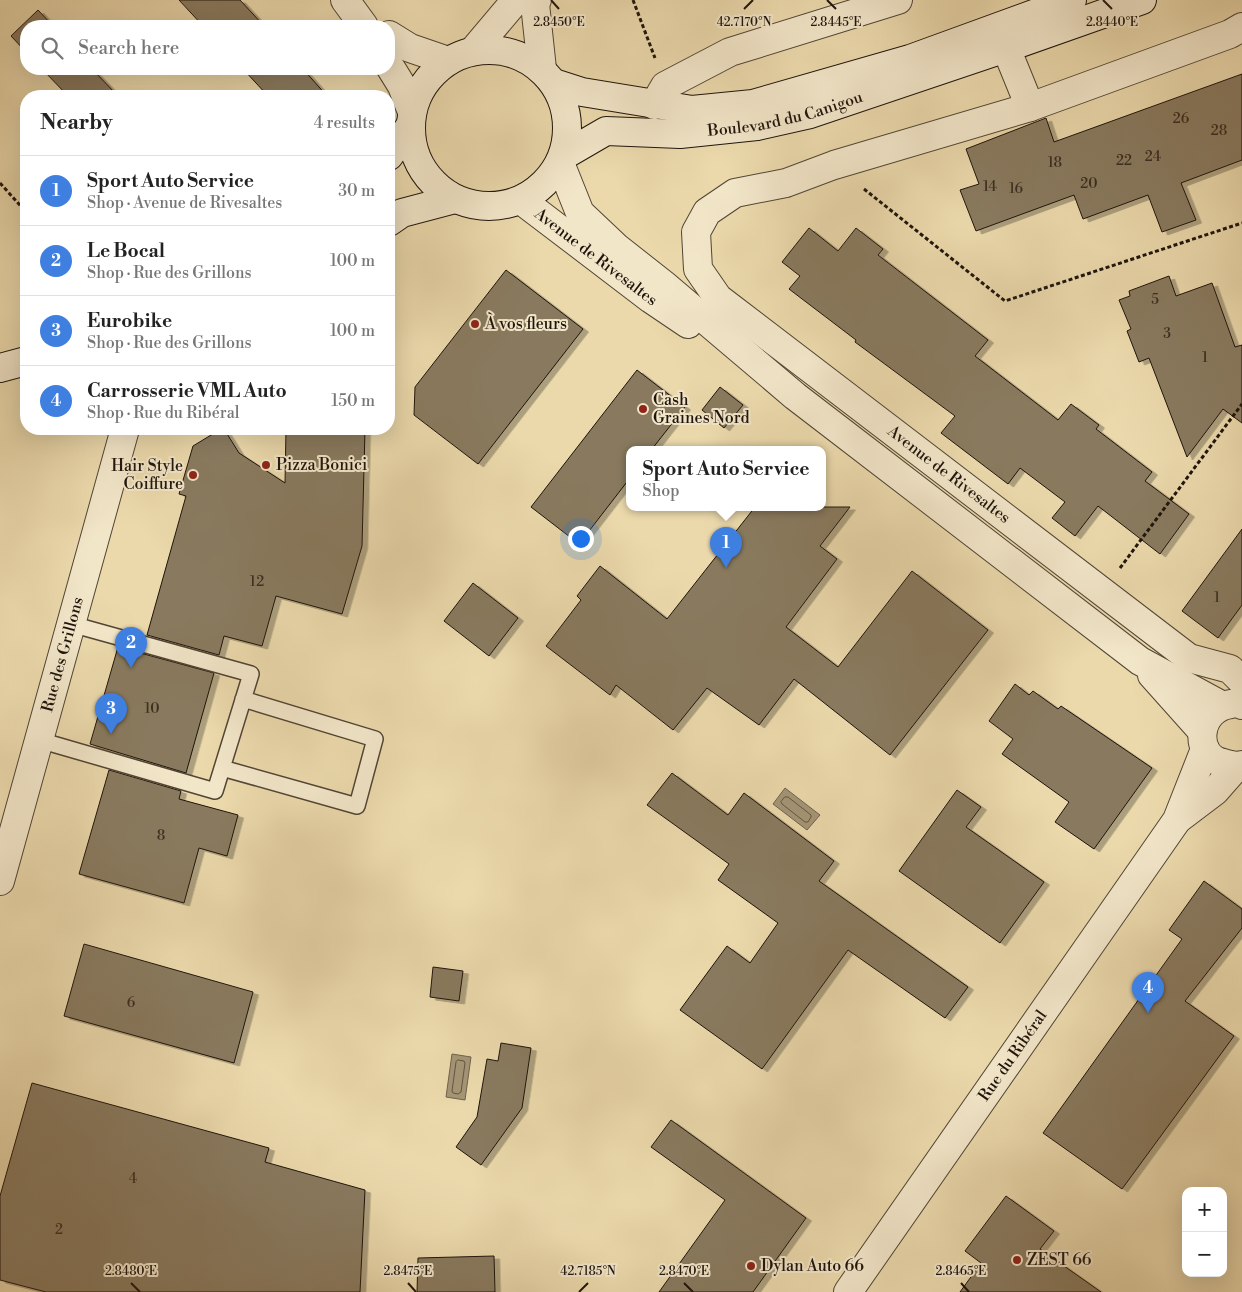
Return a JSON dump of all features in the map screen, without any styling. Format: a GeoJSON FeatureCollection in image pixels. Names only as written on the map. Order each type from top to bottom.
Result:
{"type":"FeatureCollection","features":[{"type":"Feature","properties":{"kind":"street"},"geometry":{"type":"LineString","coordinates":[[473,50],[516,0]]}},
{"type":"Feature","properties":{"kind":"street"},"geometry":{"type":"LineString","coordinates":[[395,75],[402,86],[411,119],[413,148],[422,169],[436,186],[455,200],[476,206],[499,206],[521,200],[536,191],[550,178],[561,159],[568,130],[564,105],[548,76],[536,4],[537,0]]}},
{"type":"Feature","properties":{"kind":"street"},"geometry":{"type":"LineString","coordinates":[[659,95],[730,52],[898,0]]}},
{"type":"Feature","properties":{"kind":"street","name":"Boulevard du Canigou"},"geometry":{"type":"LineString","coordinates":[[548,76],[582,92],[659,95],[692,110],[753,104],[910,59],[1072,0]]}},
{"type":"Feature","properties":{"kind":"street","name":"Boulevard du Canigou"},"geometry":{"type":"LineString","coordinates":[[561,159],[606,131],[680,134],[757,126],[810,114],[1142,0]]}},
{"type":"Feature","properties":{"kind":"street"},"geometry":{"type":"LineString","coordinates":[[834,165],[1030,107],[1230,34],[1242,26]]}},
{"type":"Feature","properties":{"kind":"street"},"geometry":{"type":"LineString","coordinates":[[395,39],[410,48],[448,61]]}},
{"type":"Feature","properties":{"kind":"street"},"geometry":{"type":"LineString","coordinates":[[1006,48],[1030,107]]}},
{"type":"Feature","properties":{"kind":"street"},"geometry":{"type":"LineString","coordinates":[[395,146],[411,119],[419,92],[431,74],[448,61],[473,50],[498,49],[521,56],[548,76]]}},
{"type":"Feature","properties":{"kind":"street","name":"Avenue de Rivesaltes"},"geometry":{"type":"LineString","coordinates":[[561,159],[580,213],[616,247],[663,284],[795,396],[1140,661],[1183,712],[1216,761],[1240,766]]}},
{"type":"Feature","properties":{"kind":"street","name":"Avenue de Rivesaltes"},"geometry":{"type":"LineString","coordinates":[[834,165],[786,183],[735,193],[707,212],[696,232],[698,269],[718,298],[1189,658],[1230,669],[1237,698]]}},
{"type":"Feature","properties":{"kind":"street"},"geometry":{"type":"LineString","coordinates":[[395,218],[402,213],[455,200]]}},
{"type":"Feature","properties":{"kind":"street","name":"Avenue de Rivesaltes"},"geometry":{"type":"LineString","coordinates":[[521,200],[651,299],[795,396]]}},
{"type":"Feature","properties":{"kind":"street"},"geometry":{"type":"LineString","coordinates":[[0,368],[20,363]]}},
{"type":"Feature","properties":{"kind":"street","name":"Rue des Grillons"},"geometry":{"type":"LineString","coordinates":[[0,880],[123,435]]}},
{"type":"Feature","properties":{"kind":"street","name":"Avenue de Rivesaltes"},"geometry":{"type":"LineString","coordinates":[[1140,661],[1237,698]]}},
{"type":"Feature","properties":{"kind":"street","name":"Rue du Ribéral"},"geometry":{"type":"LineString","coordinates":[[848,1292],[1177,820],[1203,740],[1208,716],[1237,698]]}},
{"type":"Feature","properties":{"kind":"street","name":"Rue du Ribéral"},"geometry":{"type":"LineString","coordinates":[[1177,820],[1214,791],[1240,766]]}},
{"type":"Feature","properties":{"kind":"lane"},"geometry":{"type":"LineString","coordinates":[[39,740],[215,791],[251,674],[71,624]]}},
{"type":"Feature","properties":{"kind":"lane"},"geometry":{"type":"LineString","coordinates":[[222,768],[357,806],[375,739],[243,699]]}},
{"type":"Feature","properties":{"kind":"path"},"geometry":{"type":"LineString","coordinates":[[633,0],[659,95]]}},
{"type":"Feature","properties":{"kind":"path"},"geometry":{"type":"LineString","coordinates":[[834,165],[1005,300],[1242,223]]}},
{"type":"Feature","properties":{"kind":"path"},"geometry":{"type":"LineString","coordinates":[[0,183],[20,205]]}},
{"type":"Feature","properties":{"kind":"path"},"geometry":{"type":"LineString","coordinates":[[1102,592],[1242,404]]}},
{"type":"Feature","properties":{"kind":"water"},"geometry":{"type":"Polygon","coordinates":[[[785,788],[820,815],[807,830],[773,804],[785,788]]]}},
{"type":"Feature","properties":{"kind":"water"},"geometry":{"type":"Polygon","coordinates":[[[452,1054],[471,1057],[465,1100],[446,1097],[452,1054]]]}},
{"type":"Feature","properties":{"kind":"building"},"geometry":{"type":"Polygon","coordinates":[[[179,0],[240,0],[258,20],[197,20],[179,0]]]}},
{"type":"Feature","properties":{"kind":"building"},"geometry":{"type":"Polygon","coordinates":[[[38,10],[47,20],[28,20],[38,10]]]}},
{"type":"Feature","properties":{"kind":"building"},"geometry":{"type":"Polygon","coordinates":[[[20,27],[20,46],[11,36],[20,27]]]}},
{"type":"Feature","properties":{"kind":"building"},"geometry":{"type":"Polygon","coordinates":[[[1242,74],[1242,160],[1181,183],[1196,220],[1162,232],[1148,195],[1083,219],[1074,195],[976,231],[960,190],[979,184],[966,149],[1046,118],[1054,142],[1242,74]]]}},
{"type":"Feature","properties":{"kind":"building"},"geometry":{"type":"Polygon","coordinates":[[[48,75],[98,75],[112,90],[62,90],[48,75]]]}},
{"type":"Feature","properties":{"kind":"building"},"geometry":{"type":"Polygon","coordinates":[[[249,75],[308,75],[322,90],[262,90],[249,75]]]}},
{"type":"Feature","properties":{"kind":"building"},"geometry":{"type":"Polygon","coordinates":[[[809,228],[838,251],[856,228],[883,249],[878,255],[988,340],[975,356],[1058,420],[1071,404],[1099,425],[1096,429],[1152,472],[1145,481],[1189,514],[1160,554],[1098,506],[1075,536],[1052,518],[1065,502],[1020,468],[1008,484],[941,433],[955,416],[855,342],[856,340],[789,289],[800,276],[782,262],[809,228]]]}},
{"type":"Feature","properties":{"kind":"building"},"geometry":{"type":"Polygon","coordinates":[[[506,270],[583,329],[478,464],[414,415],[415,387],[506,270]]]}},
{"type":"Feature","properties":{"kind":"building"},"geometry":{"type":"Polygon","coordinates":[[[1169,276],[1176,296],[1212,283],[1235,347],[1242,345],[1242,423],[1223,409],[1187,457],[1149,358],[1139,362],[1127,331],[1131,329],[1119,300],[1130,296],[1129,291],[1169,276]]]}},
{"type":"Feature","properties":{"kind":"building"},"geometry":{"type":"Polygon","coordinates":[[[637,370],[685,407],[654,446],[626,446],[626,483],[579,544],[531,507],[637,370]]]}},
{"type":"Feature","properties":{"kind":"building"},"geometry":{"type":"Polygon","coordinates":[[[720,387],[743,405],[724,428],[702,410],[720,387]]]}},
{"type":"Feature","properties":{"kind":"building"},"geometry":{"type":"Polygon","coordinates":[[[211,435],[228,435],[239,453],[285,483],[286,435],[365,435],[362,546],[342,614],[276,596],[262,646],[224,636],[219,655],[147,635],[186,496],[179,494],[193,446],[211,435]]]}},
{"type":"Feature","properties":{"kind":"building"},"geometry":{"type":"Polygon","coordinates":[[[826,507],[850,507],[820,546],[837,559],[786,627],[838,667],[912,571],[988,630],[890,755],[794,679],[759,725],[707,688],[673,730],[616,685],[610,695],[546,646],[581,600],[577,596],[600,566],[667,619],[752,511],[826,511],[826,507]]]}},
{"type":"Feature","properties":{"kind":"building"},"geometry":{"type":"Polygon","coordinates":[[[1242,529],[1242,605],[1218,638],[1182,611],[1242,529]]]}},
{"type":"Feature","properties":{"kind":"building"},"geometry":{"type":"Polygon","coordinates":[[[473,583],[518,618],[489,656],[444,621],[473,583]]]}},
{"type":"Feature","properties":{"kind":"building"},"geometry":{"type":"Polygon","coordinates":[[[118,647],[214,673],[186,773],[90,744],[118,647]]]}},
{"type":"Feature","properties":{"kind":"building"},"geometry":{"type":"Polygon","coordinates":[[[1015,684],[1029,695],[1033,691],[1058,709],[1061,706],[1152,768],[1094,849],[1055,822],[1069,802],[1002,754],[1013,739],[989,721],[1015,684]]]}},
{"type":"Feature","properties":{"kind":"building"},"geometry":{"type":"Polygon","coordinates":[[[109,770],[181,791],[179,799],[238,815],[227,856],[199,848],[184,903],[79,874],[109,770]]]}},
{"type":"Feature","properties":{"kind":"building"},"geometry":{"type":"Polygon","coordinates":[[[672,773],[728,815],[744,793],[834,861],[819,881],[968,987],[945,1018],[848,950],[762,1069],[680,1010],[727,946],[750,963],[778,923],[718,880],[729,864],[647,805],[672,773]]]}},
{"type":"Feature","properties":{"kind":"building"},"geometry":{"type":"Polygon","coordinates":[[[957,790],[981,807],[966,827],[1044,882],[1000,943],[899,871],[957,790]]]}},
{"type":"Feature","properties":{"kind":"building"},"geometry":{"type":"Polygon","coordinates":[[[1204,881],[1242,909],[1242,928],[1185,1001],[1234,1036],[1122,1189],[1043,1133],[1182,939],[1169,930],[1204,881]]]}},
{"type":"Feature","properties":{"kind":"building"},"geometry":{"type":"Polygon","coordinates":[[[84,944],[253,992],[234,1063],[64,1016],[84,944]]]}},
{"type":"Feature","properties":{"kind":"building"},"geometry":{"type":"Polygon","coordinates":[[[433,967],[463,971],[459,1001],[430,997],[433,967]]]}},
{"type":"Feature","properties":{"kind":"building"},"geometry":{"type":"Polygon","coordinates":[[[501,1043],[531,1048],[522,1108],[481,1165],[456,1147],[477,1117],[487,1059],[498,1061],[501,1043]]]}},
{"type":"Feature","properties":{"kind":"building"},"geometry":{"type":"Polygon","coordinates":[[[32,1083],[269,1148],[265,1162],[365,1190],[360,1292],[46,1292],[0,1280],[0,1196],[32,1083]]]}},
{"type":"Feature","properties":{"kind":"building"},"geometry":{"type":"Polygon","coordinates":[[[671,1120],[806,1218],[753,1292],[659,1292],[725,1200],[651,1147],[671,1120]]]}},
{"type":"Feature","properties":{"kind":"building","name":"ZEST 66"},"geometry":{"type":"Polygon","coordinates":[[[1006,1196],[1054,1231],[1040,1249],[1101,1292],[960,1292],[981,1263],[965,1251],[1006,1196]]]}},
{"type":"Feature","properties":{"kind":"building"},"geometry":{"type":"Polygon","coordinates":[[[494,1256],[495,1292],[417,1292],[418,1258],[494,1256]]]}},
{"type":"Feature","properties":{"kind":"place","name":"À vos fleurs"},"geometry":{"type":"Point","coordinates":[475,324]}},
{"type":"Feature","properties":{"kind":"place","name":"Cash Graines Nord"},"geometry":{"type":"Point","coordinates":[643,409]}},
{"type":"Feature","properties":{"kind":"place","name":"Pizza Bonici"},"geometry":{"type":"Point","coordinates":[266,465]}},
{"type":"Feature","properties":{"kind":"place","name":"Hair Style Coiffure"},"geometry":{"type":"Point","coordinates":[193,475]}},
{"type":"Feature","properties":{"kind":"place","name":"Sport Auto Service"},"geometry":{"type":"Point","coordinates":[726,568]}},
{"type":"Feature","properties":{"kind":"place","name":"Le Bocal"},"geometry":{"type":"Point","coordinates":[131,668]}},
{"type":"Feature","properties":{"kind":"place","name":"Eurobike"},"geometry":{"type":"Point","coordinates":[111,734]}},
{"type":"Feature","properties":{"kind":"place","name":"Carrosserie VML Auto"},"geometry":{"type":"Point","coordinates":[1148,1013]}},
{"type":"Feature","properties":{"kind":"place","name":"ZEST 66"},"geometry":{"type":"Point","coordinates":[1017,1260]}},
{"type":"Feature","properties":{"kind":"place","name":"Dylan Auto 66"},"geometry":{"type":"Point","coordinates":[751,1266]}}]}
